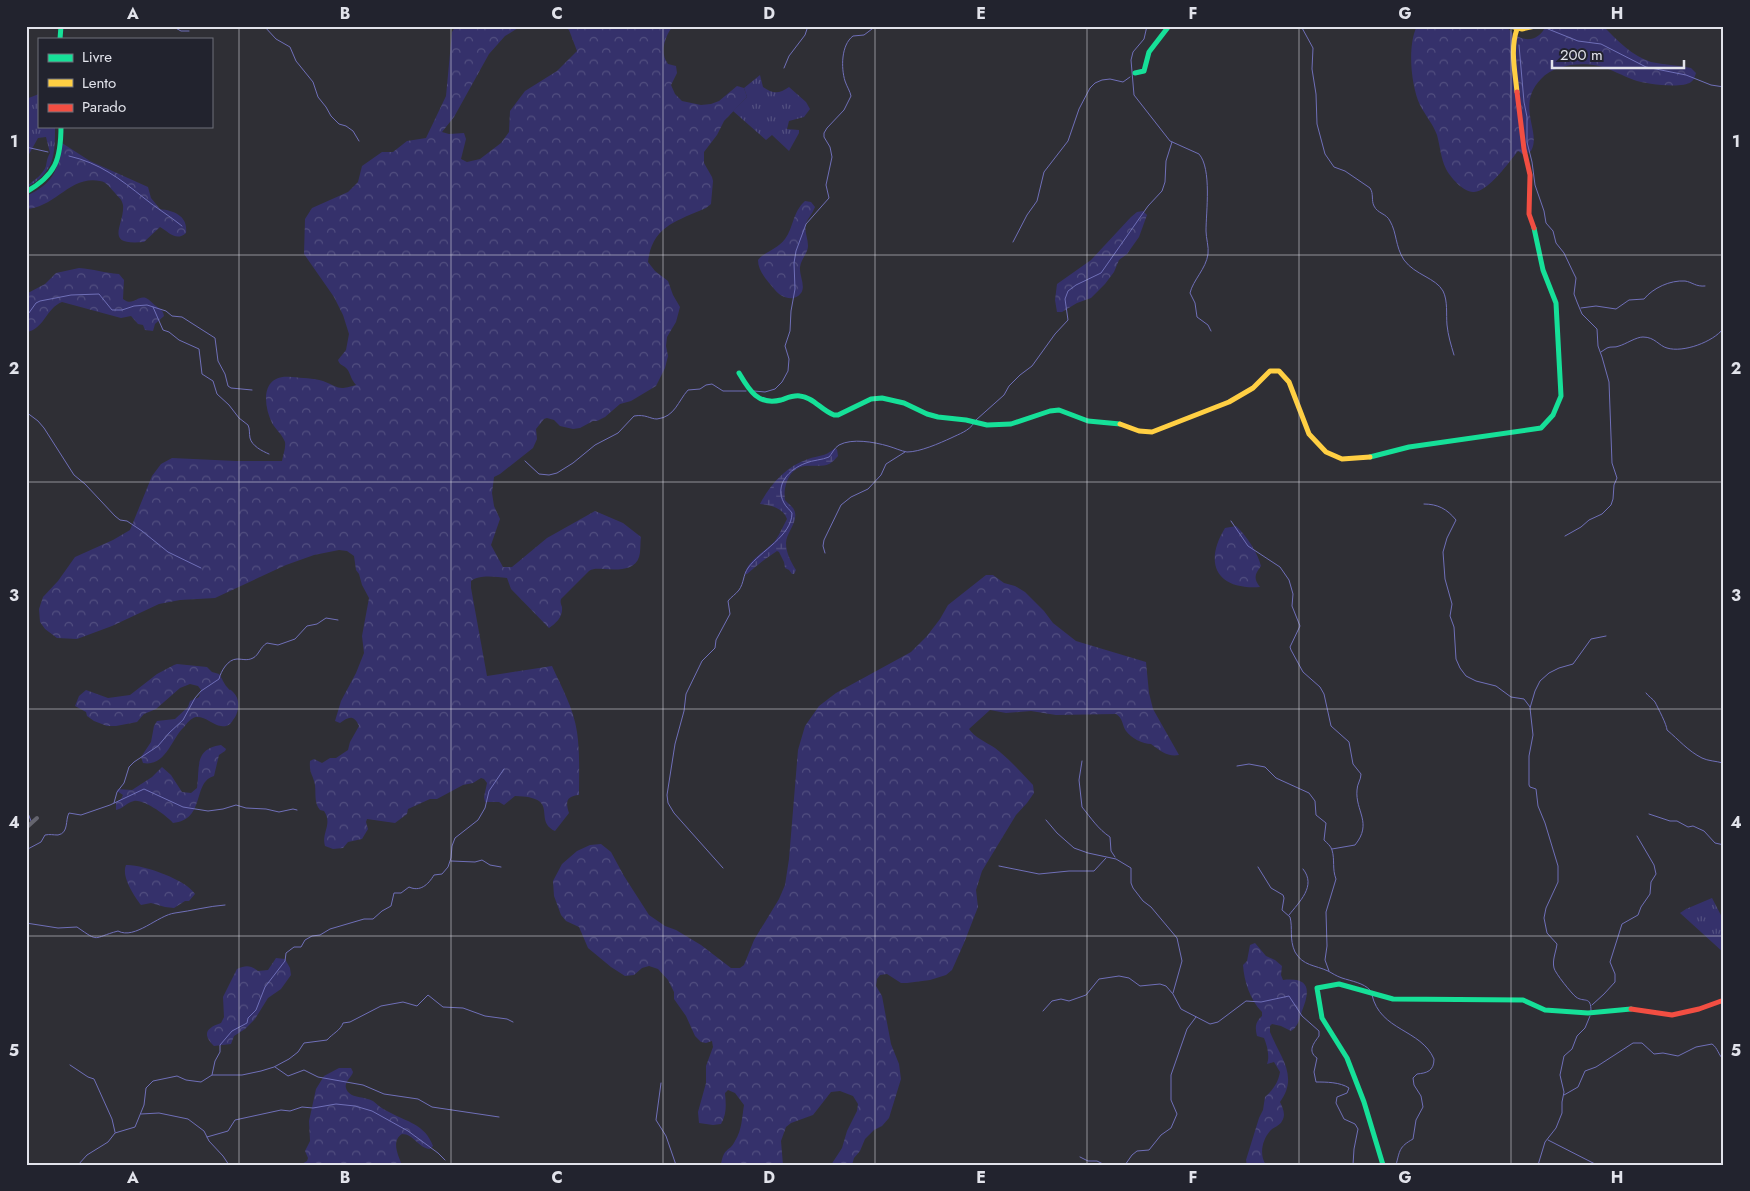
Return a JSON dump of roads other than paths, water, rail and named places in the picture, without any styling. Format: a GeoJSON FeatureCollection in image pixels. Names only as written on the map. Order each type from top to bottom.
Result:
{"type":"FeatureCollection","features":[{"type":"Feature","properties":{"kind":"main road"},"geometry":{"type":"LineString","coordinates":[[1135,73],[1144,71],[1149,52],[1169,26]]}},
{"type":"Feature","properties":{"kind":"main road"},"geometry":{"type":"LineString","coordinates":[[1510,26],[1517,29],[1535,26]]}},
{"type":"Feature","properties":{"kind":"main road"},"geometry":{"type":"LineString","coordinates":[[738,373],[751,393],[756,397],[778,401],[795,395],[802,396],[815,401],[828,414],[833,416],[871,399],[882,398],[904,403],[938,417],[966,420],[987,425],[1011,424],[1050,411],[1059,410],[1088,421],[1122,424],[1139,431],[1156,432],[1172,423],[1224,405],[1253,388],[1267,373],[1274,370],[1286,376],[1308,434],[1326,452],[1342,459],[1371,457],[1409,447],[1540,428],[1553,415],[1561,396],[1556,303],[1543,270],[1536,235],[1529,214],[1530,175],[1524,149],[1513,54],[1513,40],[1517,29]]}},
{"type":"Feature","properties":{"kind":"main road"},"geometry":{"type":"LineString","coordinates":[[26,192],[40,184],[59,160],[61,128]]}},
{"type":"Feature","properties":{"kind":"main road"},"geometry":{"type":"LineString","coordinates":[[1382,1165],[1364,1102],[1347,1058],[1322,1018],[1316,988],[1339,984],[1393,999],[1523,1000],[1545,1010],[1588,1013],[1633,1009],[1672,1015],[1699,1009],[1724,1000]]}},
{"type":"Feature","properties":{"kind":"street"},"geometry":{"type":"LineString","coordinates":[[26,828],[37,818]]}},
{"type":"Feature","properties":{"kind":"waterway"},"geometry":{"type":"LineString","coordinates":[[172,26],[181,31],[189,31]]}},
{"type":"Feature","properties":{"kind":"waterway"},"geometry":{"type":"LineString","coordinates":[[264,26],[276,39],[290,47],[296,61],[313,82],[318,97],[331,116],[339,124],[353,131],[359,141]]}},
{"type":"Feature","properties":{"kind":"waterway"},"geometry":{"type":"LineString","coordinates":[[784,68],[789,56],[805,35],[808,26]]}},
{"type":"Feature","properties":{"kind":"waterway"},"geometry":{"type":"LineString","coordinates":[[754,391],[765,392],[775,389],[782,382],[788,371],[789,359],[785,346],[790,331],[795,289],[794,263],[796,251],[806,224],[829,198],[826,185],[832,157],[824,133],[844,110],[851,96],[844,76],[844,51],[853,36],[864,35],[876,26]]}},
{"type":"Feature","properties":{"kind":"waterway"},"geometry":{"type":"LineString","coordinates":[[1147,26],[1144,39],[1133,52],[1131,60],[1134,95],[1170,141],[1199,154],[1206,170],[1208,254],[1205,265],[1190,293],[1195,303],[1197,317],[1208,325],[1211,331]]}},
{"type":"Feature","properties":{"kind":"waterway"},"geometry":{"type":"LineString","coordinates":[[1301,26],[1313,48],[1312,69],[1316,94],[1317,124],[1325,154],[1334,167],[1345,171],[1370,188],[1374,206],[1388,218],[1404,260],[1436,283],[1443,291],[1446,303],[1448,332],[1454,355]]}},
{"type":"Feature","properties":{"kind":"waterway"},"geometry":{"type":"LineString","coordinates":[[1548,29],[1578,41],[1601,44],[1646,67],[1686,75],[1711,85],[1724,87]]}},
{"type":"Feature","properties":{"kind":"waterway"},"geometry":{"type":"LineString","coordinates":[[1519,45],[1527,117],[1527,142],[1535,185],[1546,223],[1553,231],[1556,243],[1564,253],[1576,278],[1574,294],[1582,314],[1597,329],[1598,346],[1609,382],[1612,463],[1617,478],[1614,485],[1613,499],[1611,505],[1602,514],[1565,536]]}},
{"type":"Feature","properties":{"kind":"waterway"},"geometry":{"type":"LineString","coordinates":[[1013,242],[1027,215],[1037,201],[1044,172],[1068,141],[1079,109],[1090,88],[1102,80],[1110,79],[1123,82],[1130,77]]}},
{"type":"Feature","properties":{"kind":"waterway"},"geometry":{"type":"LineString","coordinates":[[976,420],[1004,395],[1009,386],[1020,375],[1032,366],[1055,334],[1068,320],[1065,299],[1068,291],[1101,273],[1148,206],[1162,191],[1165,182],[1166,161],[1172,142]]}},
{"type":"Feature","properties":{"kind":"waterway"},"geometry":{"type":"LineString","coordinates":[[26,147],[48,152]]}},
{"type":"Feature","properties":{"kind":"waterway"},"geometry":{"type":"LineString","coordinates":[[69,156],[109,172],[182,226]]}},
{"type":"Feature","properties":{"kind":"waterway"},"geometry":{"type":"LineString","coordinates":[[1581,308],[1596,306],[1616,309],[1629,300],[1644,299],[1657,288],[1679,281],[1705,286]]}},
{"type":"Feature","properties":{"kind":"waterway"},"geometry":{"type":"LineString","coordinates":[[26,317],[36,303],[40,301],[71,295],[99,294],[112,310],[147,305],[166,311],[172,316],[182,317],[215,338],[218,361],[225,374],[228,386],[252,390]]}},
{"type":"Feature","properties":{"kind":"waterway"},"geometry":{"type":"LineString","coordinates":[[153,307],[163,330],[199,349],[202,374],[213,381],[217,394],[248,425],[250,438],[255,446],[269,454]]}},
{"type":"Feature","properties":{"kind":"waterway"},"geometry":{"type":"LineString","coordinates":[[1601,352],[1608,347],[1618,347],[1643,337],[1651,338],[1667,348],[1689,348],[1705,342],[1723,329]]}},
{"type":"Feature","properties":{"kind":"waterway"},"geometry":{"type":"LineString","coordinates":[[525,461],[539,474],[549,475],[557,473],[595,445],[618,433],[634,416],[657,419],[668,415],[676,408],[688,390],[700,389],[712,384],[723,391],[746,391]]}},
{"type":"Feature","properties":{"kind":"waterway"},"geometry":{"type":"LineString","coordinates":[[26,412],[44,428],[74,475],[115,516],[142,531],[168,552],[201,568]]}},
{"type":"Feature","properties":{"kind":"waterway"},"geometry":{"type":"LineString","coordinates":[[723,868],[674,813],[668,803],[667,795],[675,744],[684,711],[686,694],[702,661],[715,648],[716,640],[730,614],[728,601],[741,587],[748,568],[775,543],[791,521],[792,513],[781,496],[782,484],[785,478],[800,466],[829,457],[837,446],[844,443],[870,442],[905,452],[912,452],[951,438],[967,430],[974,423]]}},
{"type":"Feature","properties":{"kind":"waterway"},"geometry":{"type":"LineString","coordinates":[[825,553],[824,540],[841,505],[851,497],[868,489],[881,475],[886,464],[905,452]]}},
{"type":"Feature","properties":{"kind":"waterway"},"geometry":{"type":"LineString","coordinates":[[1424,504],[1442,508],[1456,520],[1447,538],[1443,552],[1445,579],[1452,604],[1450,616],[1454,627],[1456,659],[1460,668],[1466,676],[1476,681],[1496,686],[1511,697],[1524,699],[1530,707]]}},
{"type":"Feature","properties":{"kind":"waterway"},"geometry":{"type":"LineString","coordinates":[[1231,521],[1248,546],[1280,567],[1289,580],[1293,594],[1292,606],[1300,626],[1290,647],[1291,650],[1303,672],[1320,687],[1324,694],[1331,726],[1349,742],[1353,764],[1361,774],[1357,797],[1363,830],[1355,845],[1332,849]]}},
{"type":"Feature","properties":{"kind":"waterway"},"geometry":{"type":"LineString","coordinates":[[114,803],[117,792],[124,783],[129,767],[158,746],[183,720],[195,698],[201,691],[219,679],[228,663],[237,659],[247,660],[253,658],[267,643],[278,645],[295,639],[307,626],[317,624],[326,618],[338,620]]}},
{"type":"Feature","properties":{"kind":"waterway"},"geometry":{"type":"LineString","coordinates":[[1591,1011],[1590,1003],[1574,995],[1560,979],[1554,968],[1557,944],[1547,933],[1544,918],[1546,908],[1558,882],[1558,866],[1538,806],[1536,789],[1529,785],[1529,756],[1533,735],[1530,708],[1540,681],[1549,673],[1573,664],[1591,639],[1606,636]]}},
{"type":"Feature","properties":{"kind":"waterway"},"geometry":{"type":"LineString","coordinates":[[1646,693],[1655,702],[1667,730],[1688,749],[1702,758],[1723,763]]}},
{"type":"Feature","properties":{"kind":"waterway"},"geometry":{"type":"LineString","coordinates":[[1724,750],[1722,753],[1724,770]]}},
{"type":"Feature","properties":{"kind":"waterway"},"geometry":{"type":"LineString","coordinates":[[1082,761],[1079,780],[1082,807],[1098,827],[1110,837],[1111,851],[1115,857]]}},
{"type":"Feature","properties":{"kind":"waterway"},"geometry":{"type":"LineString","coordinates":[[1237,766],[1249,764],[1265,767],[1276,778],[1309,793],[1315,801],[1316,815],[1326,823],[1324,840],[1332,850],[1336,879],[1326,912],[1327,946],[1325,960],[1329,971]]}},
{"type":"Feature","properties":{"kind":"waterway"},"geometry":{"type":"LineString","coordinates":[[212,1075],[215,1061],[220,1052],[220,1045],[232,1031],[247,1023],[248,1018],[256,1010],[265,987],[285,961],[286,953],[294,947],[301,947],[305,940],[312,936],[320,935],[330,929],[364,919],[373,919],[391,906],[394,893],[401,893],[409,887],[420,888],[426,885],[434,875],[442,874],[448,867],[455,838],[478,820],[485,808],[489,791],[504,769]]}},
{"type":"Feature","properties":{"kind":"waterway"},"geometry":{"type":"LineString","coordinates":[[26,850],[41,842],[45,835],[58,835],[64,832],[69,813],[81,815],[110,805],[144,789],[183,807],[208,811],[236,805],[279,812],[297,810]]}},
{"type":"Feature","properties":{"kind":"waterway"},"geometry":{"type":"LineString","coordinates":[[26,808],[31,821]]}},
{"type":"Feature","properties":{"kind":"waterway"},"geometry":{"type":"LineString","coordinates":[[1649,814],[1670,821],[1677,821],[1688,827],[1693,826],[1704,831],[1715,843],[1724,845]]}},
{"type":"Feature","properties":{"kind":"waterway"},"geometry":{"type":"LineString","coordinates":[[1046,820],[1074,848],[1116,859],[1131,868],[1133,888],[1177,938],[1182,961],[1173,993]]}},
{"type":"Feature","properties":{"kind":"waterway"},"geometry":{"type":"LineString","coordinates":[[1592,1005],[1615,982],[1615,974],[1610,962],[1622,924],[1638,915],[1650,894],[1651,882],[1656,874],[1654,865],[1637,836]]}},
{"type":"Feature","properties":{"kind":"waterway"},"geometry":{"type":"LineString","coordinates":[[999,866],[1039,874],[1094,871],[1106,858]]}},
{"type":"Feature","properties":{"kind":"waterway"},"geometry":{"type":"LineString","coordinates":[[451,861],[475,862],[482,860],[490,865],[501,867]]}},
{"type":"Feature","properties":{"kind":"waterway"},"geometry":{"type":"LineString","coordinates":[[1258,867],[1271,888],[1283,895],[1282,910],[1290,917],[1292,943],[1298,957],[1340,977],[1361,984],[1370,990]]}},
{"type":"Feature","properties":{"kind":"waterway"},"geometry":{"type":"LineString","coordinates":[[1289,915],[1302,899],[1307,888],[1307,875],[1303,869]]}},
{"type":"Feature","properties":{"kind":"waterway"},"geometry":{"type":"LineString","coordinates":[[26,923],[58,928],[77,927],[96,938],[118,931],[125,933],[139,930],[175,913],[225,905]]}},
{"type":"Feature","properties":{"kind":"waterway"},"geometry":{"type":"LineString","coordinates":[[1043,1011],[1052,1001],[1061,999],[1069,1001],[1086,995],[1099,979],[1119,976],[1129,978],[1140,986],[1160,984],[1166,986],[1181,1009],[1210,1024],[1218,1022],[1246,1001],[1261,1002],[1289,996],[1302,1016],[1319,1031],[1319,1036],[1312,1050],[1312,1053],[1317,1058],[1314,1072],[1316,1082],[1337,1083],[1349,1088],[1347,1093],[1337,1097],[1336,1103],[1344,1119],[1355,1124],[1358,1129],[1353,1165]]}},
{"type":"Feature","properties":{"kind":"waterway"},"geometry":{"type":"LineString","coordinates":[[115,1133],[135,1127],[144,1105],[146,1088],[153,1081],[177,1076],[186,1080],[201,1082],[212,1075],[242,1075],[274,1067],[298,1052],[304,1043],[327,1040],[343,1023],[350,1022],[381,1006],[403,1002],[417,1006],[428,995],[443,1007],[463,1008],[485,1016],[507,1019],[513,1022]]}},
{"type":"Feature","properties":{"kind":"waterway"},"geometry":{"type":"LineString","coordinates":[[1372,995],[1376,1007],[1383,1016],[1420,1041],[1434,1059],[1433,1066],[1429,1071],[1417,1074],[1413,1078],[1414,1085],[1421,1096],[1423,1107],[1416,1120],[1413,1139],[1401,1149],[1396,1165]]}},
{"type":"Feature","properties":{"kind":"waterway"},"geometry":{"type":"LineString","coordinates":[[1538,1165],[1545,1142],[1556,1128],[1562,1113],[1564,1092],[1560,1075],[1564,1056],[1572,1049],[1577,1036],[1585,1028],[1590,1016]]}},
{"type":"Feature","properties":{"kind":"waterway"},"geometry":{"type":"LineString","coordinates":[[1125,1165],[1132,1155],[1137,1151],[1149,1150],[1161,1135],[1171,1128],[1177,1114],[1171,1100],[1171,1075],[1187,1029],[1196,1017]]}},
{"type":"Feature","properties":{"kind":"waterway"},"geometry":{"type":"LineString","coordinates":[[1564,1095],[1578,1087],[1585,1071],[1596,1067],[1633,1043],[1642,1043],[1654,1054],[1663,1053],[1678,1056],[1696,1047],[1712,1044],[1724,1060]]}},
{"type":"Feature","properties":{"kind":"waterway"},"geometry":{"type":"LineString","coordinates":[[70,1065],[94,1079],[112,1119],[115,1132]]}},
{"type":"Feature","properties":{"kind":"waterway"},"geometry":{"type":"LineString","coordinates":[[275,1067],[288,1076],[304,1070],[318,1077],[363,1085],[384,1094],[418,1099],[432,1107],[499,1117]]}},
{"type":"Feature","properties":{"kind":"waterway"},"geometry":{"type":"LineString","coordinates":[[661,1083],[656,1120],[666,1136],[676,1165]]}},
{"type":"Feature","properties":{"kind":"waterway"},"geometry":{"type":"LineString","coordinates":[[207,1137],[228,1131],[235,1120],[281,1110],[290,1111],[302,1107],[313,1108],[336,1104],[355,1106],[372,1111],[408,1131],[445,1160]]}},
{"type":"Feature","properties":{"kind":"waterway"},"geometry":{"type":"LineString","coordinates":[[141,1114],[159,1113],[188,1119],[204,1131],[209,1141],[229,1165]]}},
{"type":"Feature","properties":{"kind":"waterway"},"geometry":{"type":"LineString","coordinates":[[78,1165],[87,1155],[108,1142],[115,1133]]}},
{"type":"Feature","properties":{"kind":"waterway"},"geometry":{"type":"LineString","coordinates":[[1548,1140],[1597,1165]]}},
{"type":"Feature","properties":{"kind":"waterway"},"geometry":{"type":"LineString","coordinates":[[1080,1157],[1105,1165]]}}]}
